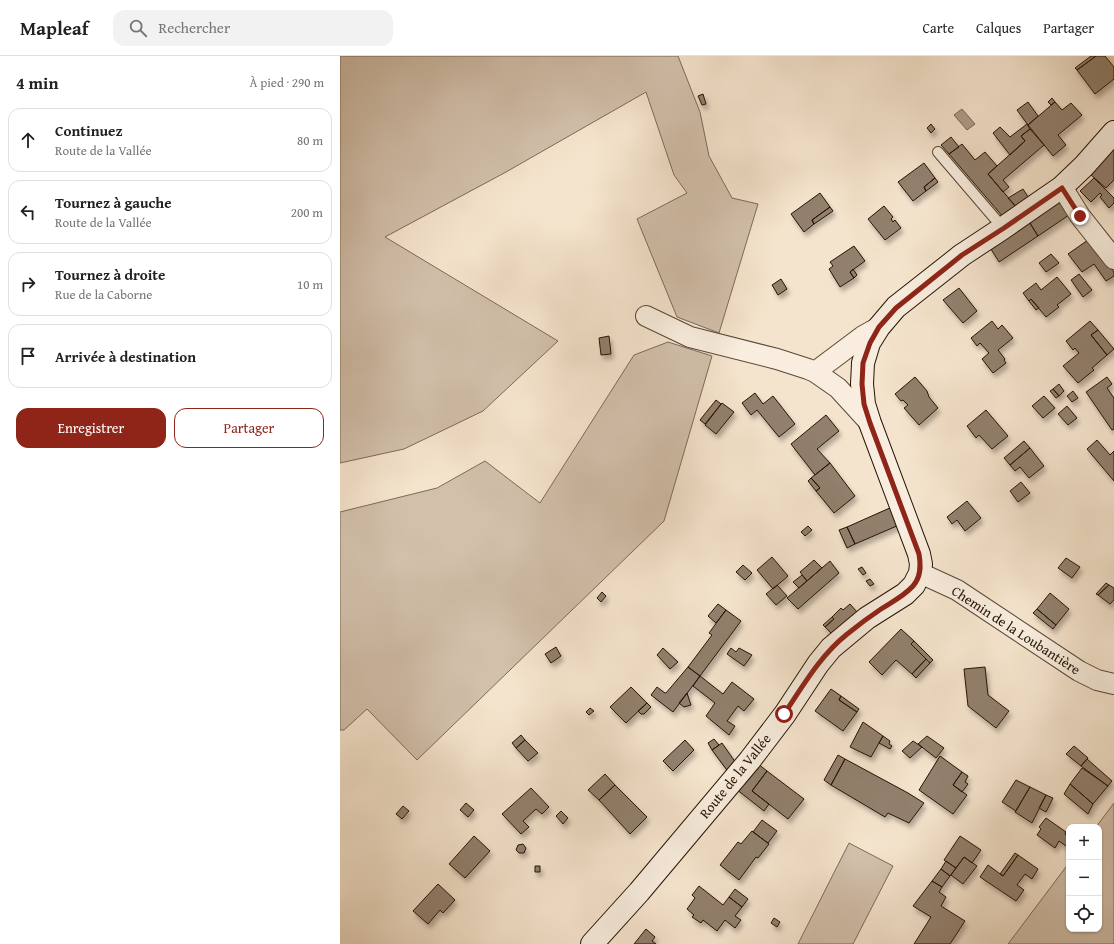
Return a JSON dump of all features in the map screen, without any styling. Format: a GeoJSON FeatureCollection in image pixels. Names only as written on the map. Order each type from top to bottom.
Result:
{"type":"FeatureCollection","features":[{"type":"Feature","properties":{"kind":"street"},"geometry":{"type":"LineString","coordinates":[[920,573],[921,564],[919,554],[864,404],[862,384],[863,363],[870,343],[879,327],[896,308],[962,255],[1062,188],[1114,132]]}},
{"type":"Feature","properties":{"kind":"street"},"geometry":{"type":"LineString","coordinates":[[1062,188],[1080,216],[1114,259]]}},
{"type":"Feature","properties":{"kind":"street"},"geometry":{"type":"LineString","coordinates":[[646,316],[690,337],[777,359],[815,372],[838,388],[870,423]]}},
{"type":"Feature","properties":{"kind":"street"},"geometry":{"type":"LineString","coordinates":[[815,372],[863,336],[879,327]]}},
{"type":"Feature","properties":{"kind":"street","name":"Chemin de la Loubantière"},"geometry":{"type":"LineString","coordinates":[[920,573],[957,590],[1079,671],[1097,680],[1114,684]]}},
{"type":"Feature","properties":{"kind":"street","name":"Route de la Vallée"},"geometry":{"type":"LineString","coordinates":[[592,944],[639,892],[750,760],[831,648],[867,618],[905,594],[914,585],[920,573]]}},
{"type":"Feature","properties":{"kind":"lane"},"geometry":{"type":"LineString","coordinates":[[938,152],[1004,228]]}},
{"type":"Feature","properties":{"kind":"shaded area"},"geometry":{"type":"Polygon","coordinates":[[[340,56],[678,56],[700,112],[709,156],[732,198],[758,204],[719,333],[677,317],[637,219],[687,193],[674,175],[646,92],[506,172],[385,237],[558,341],[483,411],[404,449],[340,463],[340,56]]]}},
{"type":"Feature","properties":{"kind":"shaded area"},"geometry":{"type":"Polygon","coordinates":[[[962,109],[975,124],[967,130],[954,115],[962,109]]]}},
{"type":"Feature","properties":{"kind":"shaded area"},"geometry":{"type":"Polygon","coordinates":[[[668,342],[712,356],[664,521],[417,760],[367,709],[344,730],[340,730],[340,512],[437,488],[485,461],[540,503],[634,355],[668,342]]]}},
{"type":"Feature","properties":{"kind":"shaded area"},"geometry":{"type":"Polygon","coordinates":[[[1114,803],[1114,944],[1008,944],[1066,867],[1066,932],[1102,932],[1102,824],[1098,824],[1114,803]]]}},
{"type":"Feature","properties":{"kind":"shaded area"},"geometry":{"type":"Polygon","coordinates":[[[849,843],[893,866],[853,944],[798,944],[849,843]]]}},
{"type":"Feature","properties":{"kind":"building"},"geometry":{"type":"Polygon","coordinates":[[[1091,56],[1096,56],[1077,70],[1075,68],[1091,56]]]}},
{"type":"Feature","properties":{"kind":"building"},"geometry":{"type":"Polygon","coordinates":[[[1096,56],[1105,56],[1114,67],[1114,79],[1095,94],[1077,70],[1096,56]]]}},
{"type":"Feature","properties":{"kind":"building"},"geometry":{"type":"Polygon","coordinates":[[[703,94],[706,104],[702,105],[698,96],[703,94]]]}},
{"type":"Feature","properties":{"kind":"building"},"geometry":{"type":"Polygon","coordinates":[[[1052,98],[1055,102],[1051,105],[1048,102],[1052,98]]]}},
{"type":"Feature","properties":{"kind":"building"},"geometry":{"type":"Polygon","coordinates":[[[1028,102],[1038,116],[1028,125],[1017,110],[1028,102]]]}},
{"type":"Feature","properties":{"kind":"building"},"geometry":{"type":"Polygon","coordinates":[[[1055,102],[1062,110],[1071,103],[1082,115],[1058,135],[1066,145],[1053,156],[1028,125],[1055,102]]]}},
{"type":"Feature","properties":{"kind":"building"},"geometry":{"type":"Polygon","coordinates":[[[931,124],[935,129],[931,133],[927,128],[931,124]]]}},
{"type":"Feature","properties":{"kind":"building"},"geometry":{"type":"Polygon","coordinates":[[[1027,124],[1030,129],[1021,136],[1025,141],[1010,155],[993,133],[1000,127],[1010,137],[1027,124]]]}},
{"type":"Feature","properties":{"kind":"building"},"geometry":{"type":"Polygon","coordinates":[[[1030,129],[1044,145],[1003,180],[1009,187],[1003,192],[988,174],[1025,141],[1021,136],[1030,129]]]}},
{"type":"Feature","properties":{"kind":"building"},"geometry":{"type":"Polygon","coordinates":[[[951,137],[959,147],[949,154],[941,145],[951,137]]]}},
{"type":"Feature","properties":{"kind":"building"},"geometry":{"type":"Polygon","coordinates":[[[962,144],[975,160],[985,152],[997,166],[988,174],[1018,209],[1004,218],[949,154],[962,144]]]}},
{"type":"Feature","properties":{"kind":"building"},"geometry":{"type":"Polygon","coordinates":[[[1112,149],[1114,150],[1114,180],[1106,188],[1091,175],[1112,149]]]}},
{"type":"Feature","properties":{"kind":"building"},"geometry":{"type":"Polygon","coordinates":[[[924,163],[935,178],[924,187],[926,191],[913,201],[898,182],[924,163]]]}},
{"type":"Feature","properties":{"kind":"building"},"geometry":{"type":"Polygon","coordinates":[[[935,178],[938,182],[926,191],[924,187],[935,178]]]}},
{"type":"Feature","properties":{"kind":"building"},"geometry":{"type":"Polygon","coordinates":[[[1094,178],[1114,198],[1114,203],[1109,208],[1100,197],[1102,195],[1100,193],[1091,202],[1080,191],[1094,178]]]}},
{"type":"Feature","properties":{"kind":"building"},"geometry":{"type":"Polygon","coordinates":[[[1023,189],[1030,200],[1017,208],[1008,198],[1023,189]]]}},
{"type":"Feature","properties":{"kind":"building"},"geometry":{"type":"Polygon","coordinates":[[[820,193],[830,207],[812,220],[814,224],[804,232],[791,214],[820,193]]]}},
{"type":"Feature","properties":{"kind":"building"},"geometry":{"type":"Polygon","coordinates":[[[1059,201],[1069,215],[1038,236],[1028,220],[1059,201]]]}},
{"type":"Feature","properties":{"kind":"building"},"geometry":{"type":"Polygon","coordinates":[[[884,206],[893,217],[891,219],[893,222],[895,220],[901,228],[885,240],[868,219],[884,206]]]}},
{"type":"Feature","properties":{"kind":"building"},"geometry":{"type":"Polygon","coordinates":[[[830,207],[833,211],[814,224],[812,220],[830,207]]]}},
{"type":"Feature","properties":{"kind":"building"},"geometry":{"type":"Polygon","coordinates":[[[1028,220],[1038,236],[999,262],[989,246],[1028,220]]]}},
{"type":"Feature","properties":{"kind":"building"},"geometry":{"type":"Polygon","coordinates":[[[1088,240],[1114,272],[1114,276],[1106,281],[1094,264],[1082,272],[1068,254],[1088,240]]]}},
{"type":"Feature","properties":{"kind":"building"},"geometry":{"type":"Polygon","coordinates":[[[854,246],[865,261],[850,272],[854,278],[840,287],[829,269],[833,266],[830,262],[854,246]]]}},
{"type":"Feature","properties":{"kind":"building"},"geometry":{"type":"Polygon","coordinates":[[[1051,254],[1059,263],[1046,272],[1039,263],[1051,254]]]}},
{"type":"Feature","properties":{"kind":"building"},"geometry":{"type":"Polygon","coordinates":[[[853,269],[857,275],[854,278],[850,272],[853,269]]]}},
{"type":"Feature","properties":{"kind":"building"},"geometry":{"type":"Polygon","coordinates":[[[1079,274],[1092,290],[1083,297],[1071,280],[1079,274]]]}},
{"type":"Feature","properties":{"kind":"building"},"geometry":{"type":"Polygon","coordinates":[[[1057,277],[1071,294],[1057,305],[1059,307],[1046,317],[1031,299],[1029,301],[1023,293],[1036,283],[1041,290],[1057,277]]]}},
{"type":"Feature","properties":{"kind":"building"},"geometry":{"type":"Polygon","coordinates":[[[781,279],[787,289],[778,295],[772,285],[781,279]]]}},
{"type":"Feature","properties":{"kind":"building"},"geometry":{"type":"Polygon","coordinates":[[[959,288],[977,311],[963,323],[943,300],[959,288]]]}},
{"type":"Feature","properties":{"kind":"building"},"geometry":{"type":"Polygon","coordinates":[[[1031,299],[1039,308],[1036,310],[1029,301],[1031,299]]]}},
{"type":"Feature","properties":{"kind":"building"},"geometry":{"type":"Polygon","coordinates":[[[992,321],[998,329],[1002,325],[1013,338],[998,350],[1005,359],[1004,360],[1006,363],[993,373],[982,359],[989,353],[980,343],[977,346],[971,338],[992,321]]]}},
{"type":"Feature","properties":{"kind":"building"},"geometry":{"type":"Polygon","coordinates":[[[1090,321],[1098,330],[1091,335],[1107,355],[1092,368],[1094,370],[1078,383],[1063,366],[1079,353],[1075,348],[1073,350],[1066,341],[1090,321]]]}},
{"type":"Feature","properties":{"kind":"building"},"geometry":{"type":"Polygon","coordinates":[[[1098,330],[1114,349],[1107,355],[1091,335],[1098,330]]]}},
{"type":"Feature","properties":{"kind":"building"},"geometry":{"type":"Polygon","coordinates":[[[609,336],[611,354],[601,355],[599,338],[609,336]]]}},
{"type":"Feature","properties":{"kind":"building"},"geometry":{"type":"Polygon","coordinates":[[[915,377],[927,391],[929,397],[938,408],[919,425],[904,408],[908,405],[903,400],[901,401],[895,394],[915,377]]]}},
{"type":"Feature","properties":{"kind":"building"},"geometry":{"type":"Polygon","coordinates":[[[1107,377],[1112,384],[1107,388],[1114,398],[1114,429],[1112,430],[1086,392],[1107,377]]]}},
{"type":"Feature","properties":{"kind":"building"},"geometry":{"type":"Polygon","coordinates":[[[1059,384],[1064,391],[1059,396],[1053,389],[1059,384]]]}},
{"type":"Feature","properties":{"kind":"building"},"geometry":{"type":"Polygon","coordinates":[[[1053,389],[1059,396],[1056,398],[1050,391],[1053,389]]]}},
{"type":"Feature","properties":{"kind":"building"},"geometry":{"type":"Polygon","coordinates":[[[1073,391],[1078,398],[1072,402],[1067,396],[1073,391]]]}},
{"type":"Feature","properties":{"kind":"building"},"geometry":{"type":"Polygon","coordinates":[[[755,393],[763,404],[773,396],[795,424],[779,437],[757,410],[751,415],[742,403],[755,393]]]}},
{"type":"Feature","properties":{"kind":"building"},"geometry":{"type":"Polygon","coordinates":[[[1044,396],[1055,408],[1043,418],[1032,406],[1044,396]]]}},
{"type":"Feature","properties":{"kind":"building"},"geometry":{"type":"Polygon","coordinates":[[[716,400],[721,404],[705,424],[700,420],[716,400]]]}},
{"type":"Feature","properties":{"kind":"building"},"geometry":{"type":"Polygon","coordinates":[[[722,403],[734,412],[716,434],[705,425],[722,403]]]}},
{"type":"Feature","properties":{"kind":"building"},"geometry":{"type":"Polygon","coordinates":[[[1067,406],[1077,418],[1068,425],[1058,414],[1067,406]]]}},
{"type":"Feature","properties":{"kind":"building"},"geometry":{"type":"Polygon","coordinates":[[[986,410],[1008,436],[992,449],[979,435],[976,438],[967,426],[986,410]]]}},
{"type":"Feature","properties":{"kind":"building"},"geometry":{"type":"Polygon","coordinates":[[[826,415],[839,431],[817,449],[830,463],[815,475],[791,444],[826,415]]]}},
{"type":"Feature","properties":{"kind":"building"},"geometry":{"type":"Polygon","coordinates":[[[1097,440],[1110,455],[1114,451],[1114,481],[1087,449],[1097,440]]]}},
{"type":"Feature","properties":{"kind":"building"},"geometry":{"type":"Polygon","coordinates":[[[1024,441],[1030,448],[1010,465],[1004,458],[1024,441]]]}},
{"type":"Feature","properties":{"kind":"building"},"geometry":{"type":"Polygon","coordinates":[[[1030,448],[1044,466],[1029,478],[1020,467],[1015,471],[1010,465],[1030,448]]]}},
{"type":"Feature","properties":{"kind":"building"},"geometry":{"type":"Polygon","coordinates":[[[830,463],[855,496],[834,513],[816,491],[820,488],[811,478],[830,463]]]}},
{"type":"Feature","properties":{"kind":"building"},"geometry":{"type":"Polygon","coordinates":[[[811,478],[820,488],[816,491],[808,481],[811,478]]]}},
{"type":"Feature","properties":{"kind":"building"},"geometry":{"type":"Polygon","coordinates":[[[1021,482],[1030,493],[1018,502],[1010,491],[1021,482]]]}},
{"type":"Feature","properties":{"kind":"building"},"geometry":{"type":"Polygon","coordinates":[[[967,501],[981,518],[965,531],[957,520],[952,524],[947,517],[967,501]]]}},
{"type":"Feature","properties":{"kind":"building"},"geometry":{"type":"Polygon","coordinates":[[[892,507],[899,525],[855,544],[847,527],[892,507]]]}},
{"type":"Feature","properties":{"kind":"building"},"geometry":{"type":"Polygon","coordinates":[[[808,526],[812,530],[805,536],[801,532],[808,526]]]}},
{"type":"Feature","properties":{"kind":"building"},"geometry":{"type":"Polygon","coordinates":[[[847,527],[855,544],[847,548],[839,530],[847,527]]]}},
{"type":"Feature","properties":{"kind":"building"},"geometry":{"type":"Polygon","coordinates":[[[772,557],[788,576],[773,589],[757,570],[772,557]]]}},
{"type":"Feature","properties":{"kind":"building"},"geometry":{"type":"Polygon","coordinates":[[[1066,558],[1080,567],[1072,578],[1058,568],[1066,558]]]}},
{"type":"Feature","properties":{"kind":"building"},"geometry":{"type":"Polygon","coordinates":[[[814,560],[822,568],[807,581],[800,572],[814,560]]]}},
{"type":"Feature","properties":{"kind":"building"},"geometry":{"type":"Polygon","coordinates":[[[830,561],[839,573],[798,609],[787,598],[830,561]]]}},
{"type":"Feature","properties":{"kind":"building"},"geometry":{"type":"Polygon","coordinates":[[[743,565],[752,573],[745,580],[736,572],[743,565]]]}},
{"type":"Feature","properties":{"kind":"building"},"geometry":{"type":"Polygon","coordinates":[[[862,567],[866,573],[863,575],[858,569],[862,567]]]}},
{"type":"Feature","properties":{"kind":"building"},"geometry":{"type":"Polygon","coordinates":[[[802,575],[807,581],[799,588],[793,582],[802,575]]]}},
{"type":"Feature","properties":{"kind":"building"},"geometry":{"type":"Polygon","coordinates":[[[870,579],[874,584],[870,586],[866,581],[870,579]]]}},
{"type":"Feature","properties":{"kind":"building"},"geometry":{"type":"Polygon","coordinates":[[[1106,583],[1109,585],[1098,595],[1096,594],[1106,583]]]}},
{"type":"Feature","properties":{"kind":"building"},"geometry":{"type":"Polygon","coordinates":[[[777,585],[787,596],[776,605],[766,594],[777,585]]]}},
{"type":"Feature","properties":{"kind":"building"},"geometry":{"type":"Polygon","coordinates":[[[1109,585],[1114,588],[1114,600],[1110,604],[1098,595],[1109,585]]]}},
{"type":"Feature","properties":{"kind":"building"},"geometry":{"type":"Polygon","coordinates":[[[602,592],[606,596],[601,602],[597,598],[602,592]]]}},
{"type":"Feature","properties":{"kind":"building"},"geometry":{"type":"Polygon","coordinates":[[[1050,593],[1069,609],[1056,625],[1037,609],[1050,593]]]}},
{"type":"Feature","properties":{"kind":"building"},"geometry":{"type":"Polygon","coordinates":[[[718,604],[726,610],[716,623],[708,616],[718,604]]]}},
{"type":"Feature","properties":{"kind":"building"},"geometry":{"type":"Polygon","coordinates":[[[850,604],[857,612],[832,634],[825,627],[834,619],[832,617],[841,608],[843,610],[850,604]]]}},
{"type":"Feature","properties":{"kind":"building"},"geometry":{"type":"Polygon","coordinates":[[[1037,609],[1056,625],[1053,629],[1033,613],[1037,609]]]}},
{"type":"Feature","properties":{"kind":"building"},"geometry":{"type":"Polygon","coordinates":[[[726,610],[741,621],[700,676],[688,667],[712,635],[709,633],[726,610]]]}},
{"type":"Feature","properties":{"kind":"building"},"geometry":{"type":"Polygon","coordinates":[[[832,617],[834,619],[825,627],[823,625],[832,617]]]}},
{"type":"Feature","properties":{"kind":"building"},"geometry":{"type":"Polygon","coordinates":[[[901,629],[914,641],[911,644],[926,659],[912,674],[896,660],[882,675],[869,662],[901,629]]]}},
{"type":"Feature","properties":{"kind":"building"},"geometry":{"type":"Polygon","coordinates":[[[914,641],[933,660],[930,663],[911,644],[914,641]]]}},
{"type":"Feature","properties":{"kind":"building"},"geometry":{"type":"Polygon","coordinates":[[[556,647],[561,656],[551,663],[545,654],[556,647]]]}},
{"type":"Feature","properties":{"kind":"building"},"geometry":{"type":"Polygon","coordinates":[[[663,648],[678,662],[670,669],[657,655],[663,648]]]}},
{"type":"Feature","properties":{"kind":"building"},"geometry":{"type":"Polygon","coordinates":[[[731,648],[736,652],[739,648],[752,655],[744,666],[727,654],[731,648]]]}},
{"type":"Feature","properties":{"kind":"building"},"geometry":{"type":"Polygon","coordinates":[[[926,659],[930,663],[916,678],[912,674],[926,659]]]}},
{"type":"Feature","properties":{"kind":"building"},"geometry":{"type":"Polygon","coordinates":[[[688,667],[700,676],[673,712],[651,695],[657,687],[666,693],[688,667]]]}},
{"type":"Feature","properties":{"kind":"building"},"geometry":{"type":"Polygon","coordinates":[[[985,667],[988,695],[1009,711],[996,728],[968,706],[964,669],[985,667]]]}},
{"type":"Feature","properties":{"kind":"building"},"geometry":{"type":"Polygon","coordinates":[[[700,676],[723,694],[732,682],[754,699],[744,711],[738,706],[727,721],[735,726],[729,735],[706,716],[715,703],[693,686],[700,676]]]}},
{"type":"Feature","properties":{"kind":"building"},"geometry":{"type":"Polygon","coordinates":[[[631,687],[647,703],[626,723],[610,707],[631,687]]]}},
{"type":"Feature","properties":{"kind":"building"},"geometry":{"type":"Polygon","coordinates":[[[831,689],[841,696],[839,700],[857,712],[843,731],[815,711],[831,689]]]}},
{"type":"Feature","properties":{"kind":"building"},"geometry":{"type":"Polygon","coordinates":[[[687,693],[691,705],[684,707],[679,703],[687,693]]]}},
{"type":"Feature","properties":{"kind":"building"},"geometry":{"type":"Polygon","coordinates":[[[841,696],[859,709],[857,712],[839,700],[841,696]]]}},
{"type":"Feature","properties":{"kind":"building"},"geometry":{"type":"Polygon","coordinates":[[[647,703],[651,707],[644,714],[641,714],[638,711],[647,703]]]}},
{"type":"Feature","properties":{"kind":"building"},"geometry":{"type":"Polygon","coordinates":[[[590,708],[594,711],[589,715],[586,712],[590,708]]]}},
{"type":"Feature","properties":{"kind":"building"},"geometry":{"type":"Polygon","coordinates":[[[863,722],[883,736],[871,757],[850,747],[863,722]]]}},
{"type":"Feature","properties":{"kind":"building"},"geometry":{"type":"Polygon","coordinates":[[[521,735],[525,740],[516,748],[512,743],[521,735]]]}},
{"type":"Feature","properties":{"kind":"building"},"geometry":{"type":"Polygon","coordinates":[[[883,736],[890,741],[889,744],[892,746],[890,749],[879,743],[883,736]]]}},
{"type":"Feature","properties":{"kind":"building"},"geometry":{"type":"Polygon","coordinates":[[[927,736],[944,748],[936,758],[918,744],[927,736]]]}},
{"type":"Feature","properties":{"kind":"building"},"geometry":{"type":"Polygon","coordinates":[[[714,739],[719,745],[712,750],[708,743],[714,739]]]}},
{"type":"Feature","properties":{"kind":"building"},"geometry":{"type":"Polygon","coordinates":[[[525,740],[538,753],[528,761],[516,748],[525,740]]]}},
{"type":"Feature","properties":{"kind":"building"},"geometry":{"type":"Polygon","coordinates":[[[685,740],[694,750],[673,771],[663,761],[685,740]]]}},
{"type":"Feature","properties":{"kind":"building"},"geometry":{"type":"Polygon","coordinates":[[[913,741],[922,747],[910,758],[902,751],[913,741]]]}},
{"type":"Feature","properties":{"kind":"building"},"geometry":{"type":"Polygon","coordinates":[[[722,743],[736,763],[729,773],[712,750],[722,743]]]}},
{"type":"Feature","properties":{"kind":"building"},"geometry":{"type":"Polygon","coordinates":[[[1074,746],[1088,758],[1081,766],[1066,754],[1074,746]]]}},
{"type":"Feature","properties":{"kind":"building"},"geometry":{"type":"Polygon","coordinates":[[[838,755],[845,759],[831,785],[824,780],[838,755]]]}},
{"type":"Feature","properties":{"kind":"building"},"geometry":{"type":"Polygon","coordinates":[[[940,756],[962,772],[953,785],[967,795],[953,814],[919,790],[940,756]]]}},
{"type":"Feature","properties":{"kind":"building"},"geometry":{"type":"Polygon","coordinates":[[[845,759],[924,803],[909,823],[888,813],[885,817],[831,785],[845,759]]]}},
{"type":"Feature","properties":{"kind":"building"},"geometry":{"type":"Polygon","coordinates":[[[1087,759],[1112,781],[1108,786],[1081,766],[1087,759]]]}},
{"type":"Feature","properties":{"kind":"building"},"geometry":{"type":"Polygon","coordinates":[[[757,763],[767,771],[752,791],[769,804],[764,811],[736,789],[757,763]]]}},
{"type":"Feature","properties":{"kind":"building"},"geometry":{"type":"Polygon","coordinates":[[[1082,768],[1108,786],[1093,804],[1070,784],[1082,768]]]}},
{"type":"Feature","properties":{"kind":"building"},"geometry":{"type":"Polygon","coordinates":[[[767,771],[804,799],[788,819],[752,791],[767,771]]]}},
{"type":"Feature","properties":{"kind":"building"},"geometry":{"type":"Polygon","coordinates":[[[962,772],[968,776],[965,782],[968,784],[962,792],[953,785],[962,772]]]}},
{"type":"Feature","properties":{"kind":"building"},"geometry":{"type":"Polygon","coordinates":[[[605,774],[615,785],[599,800],[588,790],[605,774]]]}},
{"type":"Feature","properties":{"kind":"building"},"geometry":{"type":"Polygon","coordinates":[[[1016,780],[1030,787],[1016,811],[1002,802],[1016,780]]]}},
{"type":"Feature","properties":{"kind":"building"},"geometry":{"type":"Polygon","coordinates":[[[1070,784],[1093,804],[1088,814],[1064,794],[1070,784]]]}},
{"type":"Feature","properties":{"kind":"building"},"geometry":{"type":"Polygon","coordinates":[[[615,785],[647,817],[630,834],[599,800],[615,785]]]}},
{"type":"Feature","properties":{"kind":"building"},"geometry":{"type":"Polygon","coordinates":[[[1030,787],[1046,795],[1032,823],[1015,812],[1030,787]]]}},
{"type":"Feature","properties":{"kind":"building"},"geometry":{"type":"Polygon","coordinates":[[[531,788],[549,807],[542,814],[536,809],[523,821],[529,827],[521,834],[502,814],[531,788]]]}},
{"type":"Feature","properties":{"kind":"building"},"geometry":{"type":"Polygon","coordinates":[[[1046,795],[1053,798],[1046,812],[1039,808],[1046,795]]]}},
{"type":"Feature","properties":{"kind":"building"},"geometry":{"type":"Polygon","coordinates":[[[466,803],[474,810],[468,817],[460,810],[466,803]]]}},
{"type":"Feature","properties":{"kind":"building"},"geometry":{"type":"Polygon","coordinates":[[[403,806],[409,811],[402,819],[396,814],[403,806]]]}},
{"type":"Feature","properties":{"kind":"building"},"geometry":{"type":"Polygon","coordinates":[[[561,811],[568,818],[563,824],[556,816],[561,811]]]}},
{"type":"Feature","properties":{"kind":"building"},"geometry":{"type":"Polygon","coordinates":[[[1046,818],[1066,832],[1066,846],[1059,841],[1055,848],[1037,835],[1041,829],[1039,827],[1046,818]]]}},
{"type":"Feature","properties":{"kind":"building"},"geometry":{"type":"Polygon","coordinates":[[[762,820],[777,831],[768,843],[753,832],[762,820]]]}},
{"type":"Feature","properties":{"kind":"building"},"geometry":{"type":"Polygon","coordinates":[[[752,831],[769,844],[758,858],[756,857],[739,880],[720,865],[738,842],[741,844],[752,831]]]}},
{"type":"Feature","properties":{"kind":"building"},"geometry":{"type":"Polygon","coordinates":[[[474,836],[490,851],[465,878],[449,864],[474,836]]]}},
{"type":"Feature","properties":{"kind":"building"},"geometry":{"type":"Polygon","coordinates":[[[960,836],[981,850],[972,863],[964,857],[956,868],[944,860],[960,836]]]}},
{"type":"Feature","properties":{"kind":"building"},"geometry":{"type":"Polygon","coordinates":[[[523,844],[526,848],[524,853],[519,853],[516,850],[518,845],[523,844]]]}},
{"type":"Feature","properties":{"kind":"building"},"geometry":{"type":"Polygon","coordinates":[[[1015,853],[1018,855],[1003,876],[1000,874],[1015,853]]]}},
{"type":"Feature","properties":{"kind":"building"},"geometry":{"type":"Polygon","coordinates":[[[1018,855],[1038,869],[1032,879],[1025,874],[1017,885],[1024,890],[1016,901],[980,877],[988,865],[1003,876],[1018,855]]]}},
{"type":"Feature","properties":{"kind":"building"},"geometry":{"type":"Polygon","coordinates":[[[964,857],[977,866],[963,884],[951,875],[964,857]]]}},
{"type":"Feature","properties":{"kind":"building"},"geometry":{"type":"Polygon","coordinates":[[[946,861],[956,868],[950,876],[941,869],[946,861]]]}},
{"type":"Feature","properties":{"kind":"building"},"geometry":{"type":"Polygon","coordinates":[[[535,866],[540,866],[540,872],[535,872],[535,866]]]}},
{"type":"Feature","properties":{"kind":"building"},"geometry":{"type":"Polygon","coordinates":[[[941,869],[950,876],[942,887],[932,881],[941,869]]]}},
{"type":"Feature","properties":{"kind":"building"},"geometry":{"type":"Polygon","coordinates":[[[932,881],[942,887],[939,892],[946,897],[941,906],[965,921],[950,944],[914,944],[931,917],[913,906],[932,881]]]}},
{"type":"Feature","properties":{"kind":"building"},"geometry":{"type":"Polygon","coordinates":[[[438,884],[455,900],[443,913],[440,910],[428,924],[413,911],[438,884]]]}},
{"type":"Feature","properties":{"kind":"building"},"geometry":{"type":"Polygon","coordinates":[[[699,886],[723,905],[729,897],[742,907],[735,916],[741,920],[735,928],[725,920],[717,931],[703,920],[701,923],[692,917],[694,915],[687,909],[695,898],[692,895],[699,886]]]}},
{"type":"Feature","properties":{"kind":"building"},"geometry":{"type":"Polygon","coordinates":[[[735,889],[748,899],[742,907],[729,897],[735,889]]]}},
{"type":"Feature","properties":{"kind":"building"},"geometry":{"type":"Polygon","coordinates":[[[774,918],[780,922],[777,927],[771,923],[774,918]]]}},
{"type":"Feature","properties":{"kind":"building"},"geometry":{"type":"Polygon","coordinates":[[[646,929],[655,937],[652,941],[656,944],[634,944],[646,929]]]}},
{"type":"Feature","properties":{"kind":"route"},"geometry":{"type":"LineString","coordinates":[[784,714],[818,664],[831,648],[867,618],[905,594],[914,585],[920,573],[921,564],[919,554],[864,404],[862,384],[863,363],[870,343],[879,327],[896,308],[962,255],[1062,188],[1080,216]]}}]}
